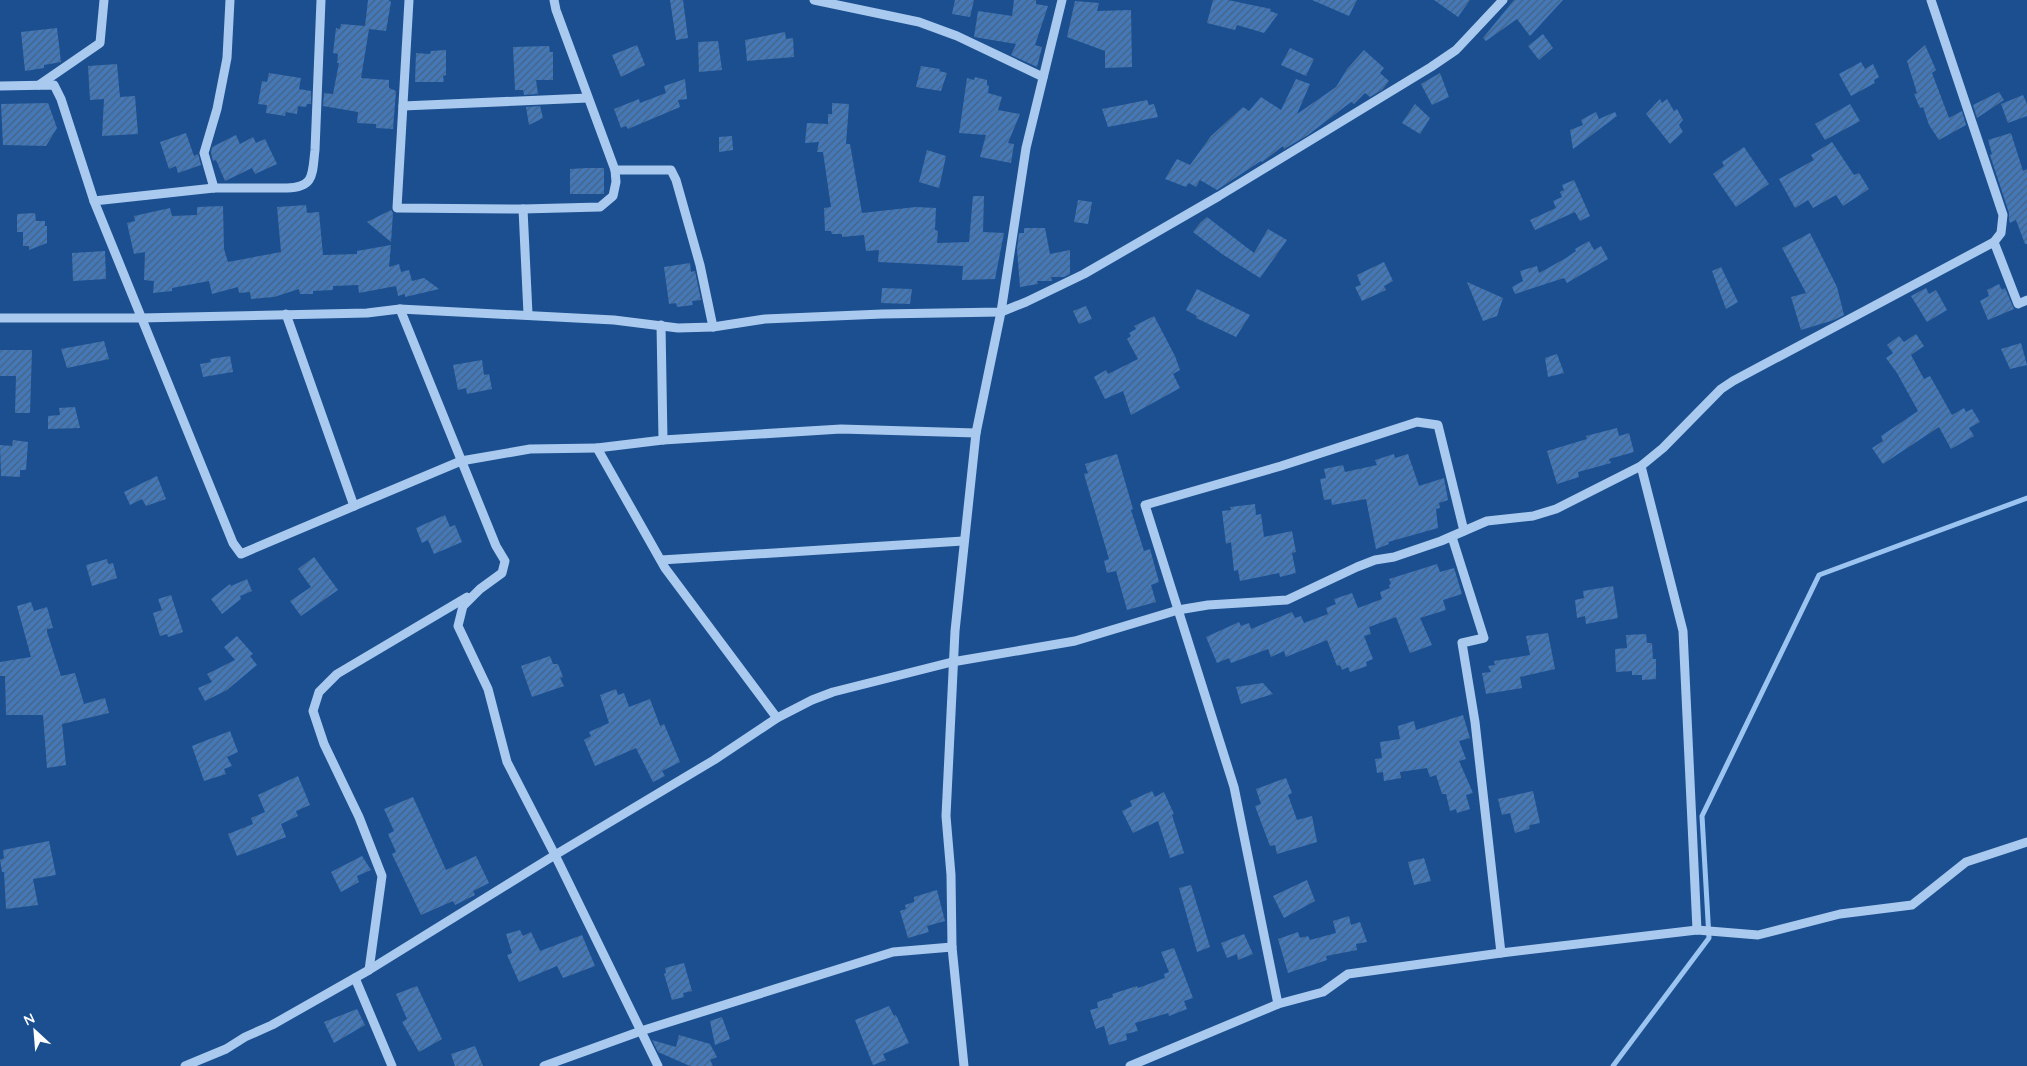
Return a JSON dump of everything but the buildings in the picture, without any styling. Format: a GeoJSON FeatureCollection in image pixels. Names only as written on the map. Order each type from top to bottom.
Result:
{"type":"FeatureCollection","features":[{"type":"Feature","properties":{"kind":"street"},"geometry":{"type":"LineString","coordinates":[[39,85],[100,43],[104,0]]}},
{"type":"Feature","properties":{"kind":"street"},"geometry":{"type":"LineString","coordinates":[[214,188],[204,153],[217,109],[227,58],[230,0]]}},
{"type":"Feature","properties":{"kind":"street"},"geometry":{"type":"LineString","coordinates":[[94,201],[119,200],[168,192],[214,188],[297,188],[307,184],[310,179],[315,150],[321,0]]}},
{"type":"Feature","properties":{"kind":"street"},"geometry":{"type":"LineString","coordinates":[[409,0],[397,208],[600,207],[613,196],[616,182],[615,170],[554,0]]}},
{"type":"Feature","properties":{"kind":"street"},"geometry":{"type":"LineString","coordinates":[[814,0],[919,22],[957,36],[1043,77]]}},
{"type":"Feature","properties":{"kind":"street"},"geometry":{"type":"LineString","coordinates":[[964,1066],[952,947],[951,875],[946,816],[952,662],[976,433],[1001,312],[1026,148],[1062,0]]}},
{"type":"Feature","properties":{"kind":"street"},"geometry":{"type":"LineString","coordinates":[[0,318],[141,318],[367,313],[400,309],[528,314],[614,320],[678,328],[713,326],[765,319],[882,314],[1001,312],[1092,270],[1219,196],[1431,67],[1456,50],[1503,0]]}},
{"type":"Feature","properties":{"kind":"street"},"geometry":{"type":"LineString","coordinates":[[184,1066],[226,1049],[244,1037],[272,1025],[369,970],[555,855],[714,760],[777,718],[812,700],[833,692],[952,662],[1075,641],[1178,610],[1208,605],[1287,600],[1357,567],[1375,560],[1394,557],[1452,537],[1487,521],[1533,516],[1556,510],[1641,466],[1663,448],[1721,389],[1733,381],[1994,242],[2001,233],[2002,215],[1931,0]]}},
{"type":"Feature","properties":{"kind":"street"},"geometry":{"type":"LineString","coordinates":[[0,86],[54,85],[94,201],[233,543],[241,554],[461,461],[530,449],[597,448],[663,440],[841,429],[976,433]]}},
{"type":"Feature","properties":{"kind":"street"},"geometry":{"type":"LineString","coordinates":[[403,106],[588,98]]}},
{"type":"Feature","properties":{"kind":"street"},"geometry":{"type":"LineString","coordinates":[[615,170],[671,170],[676,180],[700,265],[713,326]]}},
{"type":"Feature","properties":{"kind":"street"},"geometry":{"type":"LineString","coordinates":[[523,208],[528,314]]}},
{"type":"Feature","properties":{"kind":"street"},"geometry":{"type":"LineString","coordinates":[[1994,242],[2018,304],[2027,300]]}},
{"type":"Feature","properties":{"kind":"street"},"geometry":{"type":"LineString","coordinates":[[369,970],[382,876],[359,817],[324,744],[313,711],[319,692],[337,674],[480,589],[502,573],[505,561],[496,546],[400,309]]}},
{"type":"Feature","properties":{"kind":"street"},"geometry":{"type":"LineString","coordinates":[[286,314],[354,506]]}},
{"type":"Feature","properties":{"kind":"street"},"geometry":{"type":"LineString","coordinates":[[661,325],[663,440]]}},
{"type":"Feature","properties":{"kind":"street"},"geometry":{"type":"LineString","coordinates":[[1278,1004],[1234,787],[1145,505],[1282,466],[1417,422],[1438,425],[1464,531]]}},
{"type":"Feature","properties":{"kind":"street"},"geometry":{"type":"LineString","coordinates":[[597,448],[660,560],[777,718]]}},
{"type":"Feature","properties":{"kind":"street"},"geometry":{"type":"LineString","coordinates":[[1641,466],[1683,631],[1697,930]]}},
{"type":"Feature","properties":{"kind":"street"},"geometry":{"type":"LineString","coordinates":[[1452,537],[1484,638],[1462,643],[1475,722],[1501,952]]}},
{"type":"Feature","properties":{"kind":"street"},"geometry":{"type":"LineString","coordinates":[[660,560],[964,541]]}},
{"type":"Feature","properties":{"kind":"street"},"geometry":{"type":"LineString","coordinates":[[480,589],[463,606],[458,626],[488,689],[507,762],[555,855],[658,1066]]}},
{"type":"Feature","properties":{"kind":"street"},"geometry":{"type":"LineString","coordinates":[[1130,1066],[1278,1004],[1323,992],[1348,974],[1501,952],[1697,930],[1758,935],[1840,914],[1912,905],[1966,862],[2027,842]]}},
{"type":"Feature","properties":{"kind":"street"},"geometry":{"type":"LineString","coordinates":[[544,1066],[641,1031],[892,952],[952,947]]}},
{"type":"Feature","properties":{"kind":"street"},"geometry":{"type":"LineString","coordinates":[[355,978],[392,1066]]}},
{"type":"Feature","properties":{"kind":"waterway"},"geometry":{"type":"LineString","coordinates":[[1613,1066],[1709,938],[1702,816],[1819,575],[2027,498]]}}]}
